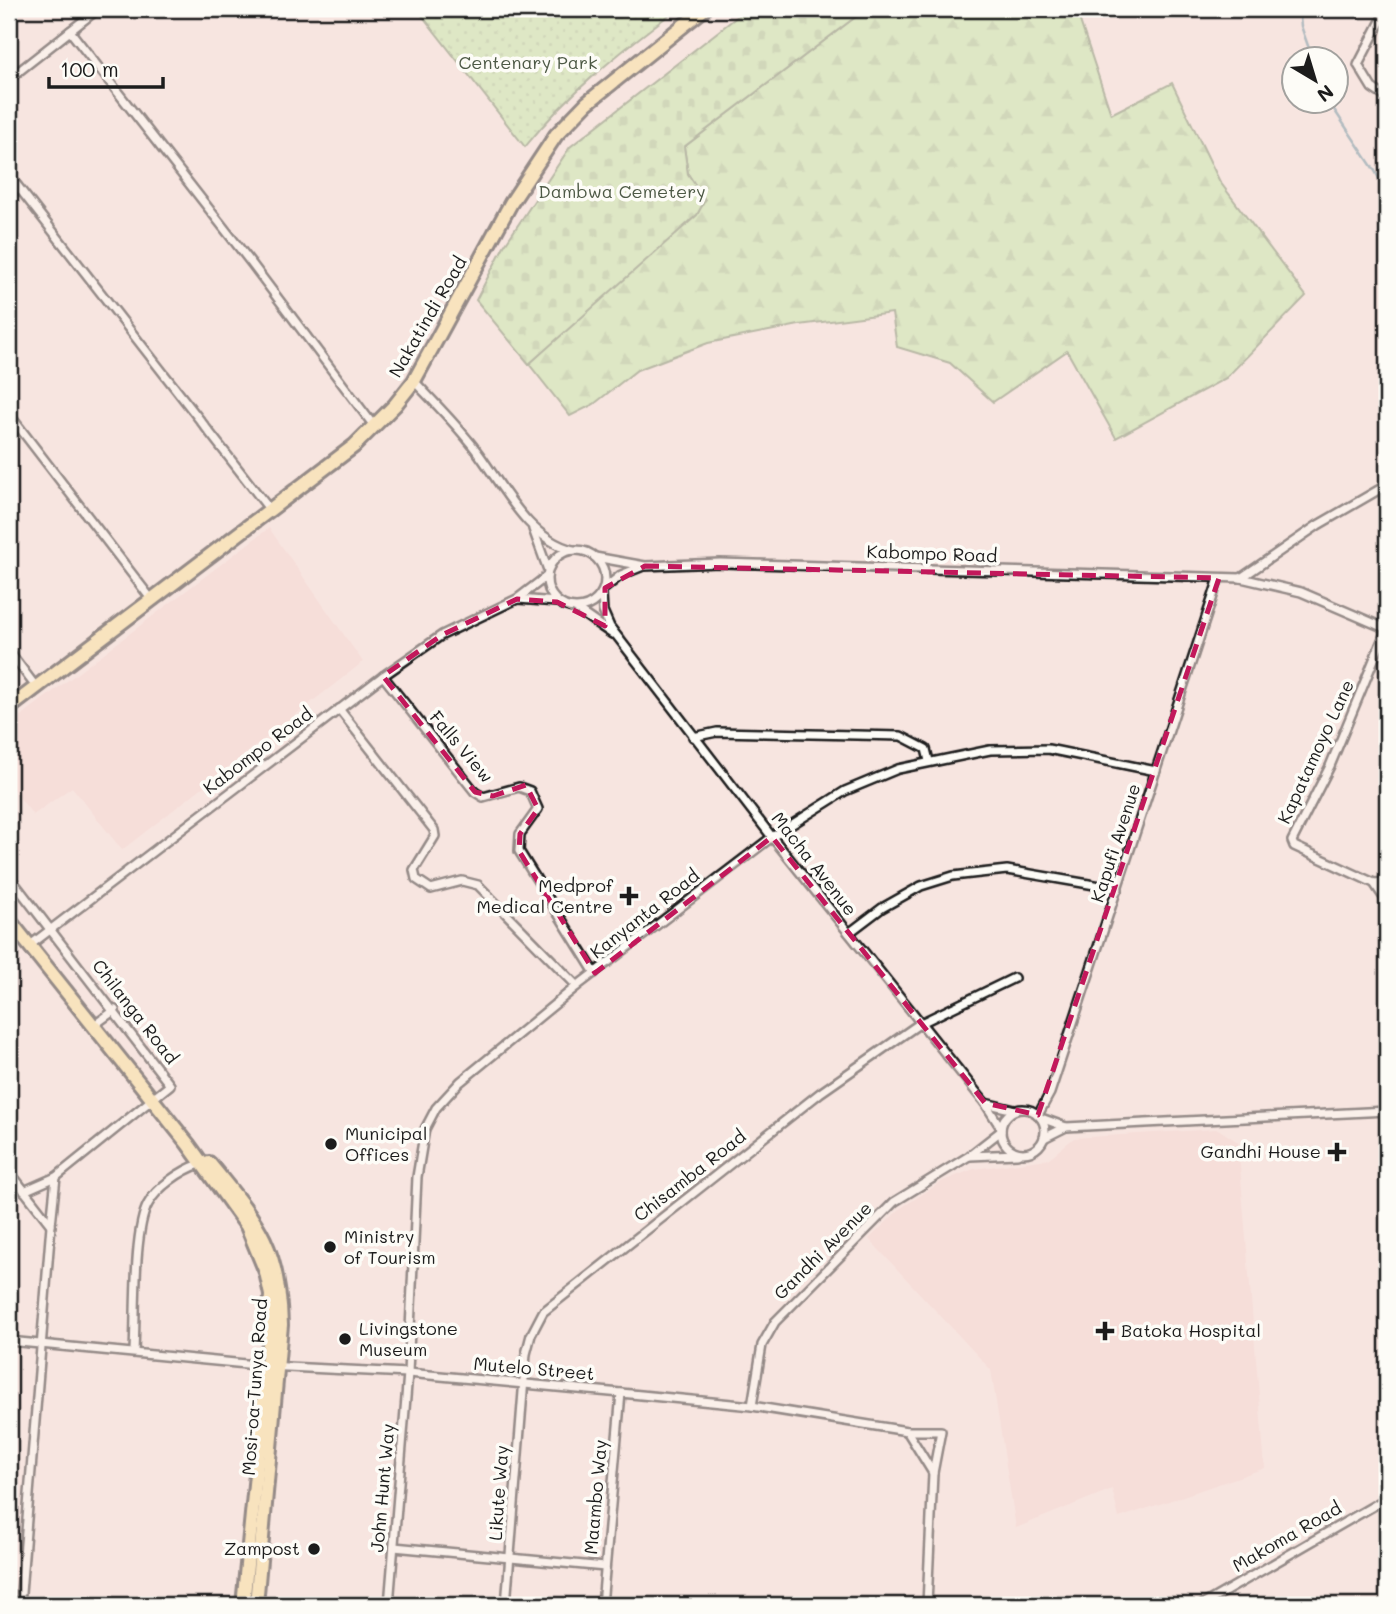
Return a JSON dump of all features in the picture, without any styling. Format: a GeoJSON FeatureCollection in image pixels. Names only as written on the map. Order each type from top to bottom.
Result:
{"type":"FeatureCollection","features":[{"type":"Feature","properties":{"kind":"highway","name":"Nakatindi Road"},"geometry":{"type":"LineString","coordinates":[[9,708],[270,510],[374,426],[414,381],[511,203],[556,135],[587,103],[704,9]]}},
{"type":"Feature","properties":{"kind":"highway"},"geometry":{"type":"LineString","coordinates":[[9,920],[188,1144],[197,1161]]}},
{"type":"Feature","properties":{"kind":"highway","name":"Mosi-oa-Tunya Road"},"geometry":{"type":"LineString","coordinates":[[197,1161],[260,1227],[273,1257],[280,1294],[272,1367],[257,1605]]}},
{"type":"Feature","properties":{"kind":"highway","name":"Mosi-oa-Tunya Road"},"geometry":{"type":"LineString","coordinates":[[243,1605],[256,1455],[272,1367]]}},
{"type":"Feature","properties":{"kind":"street"},"geometry":{"type":"LineString","coordinates":[[9,79],[99,9]]}},
{"type":"Feature","properties":{"kind":"street"},"geometry":{"type":"LineString","coordinates":[[1387,9],[1358,65],[1372,88],[1387,98]]}},
{"type":"Feature","properties":{"kind":"street"},"geometry":{"type":"LineString","coordinates":[[70,31],[252,264],[374,426]]}},
{"type":"Feature","properties":{"kind":"street"},"geometry":{"type":"LineString","coordinates":[[9,175],[270,510]]}},
{"type":"Feature","properties":{"kind":"street"},"geometry":{"type":"LineString","coordinates":[[414,381],[469,440],[531,525],[550,542],[595,557],[604,569],[603,591],[593,604],[575,609],[557,602],[551,594],[548,573],[531,525]]}},
{"type":"Feature","properties":{"kind":"street"},"geometry":{"type":"LineString","coordinates":[[9,414],[152,600]]}},
{"type":"Feature","properties":{"kind":"street"},"geometry":{"type":"LineString","coordinates":[[1241,578],[1308,532],[1387,485]]}},
{"type":"Feature","properties":{"kind":"street"},"geometry":{"type":"LineString","coordinates":[[548,573],[555,558],[573,550]]}},
{"type":"Feature","properties":{"kind":"street","name":"Kabompo Road"},"geometry":{"type":"LineString","coordinates":[[595,557],[645,566],[720,564],[1241,578],[1301,592],[1387,628]]}},
{"type":"Feature","properties":{"kind":"street","name":"Kabompo Road"},"geometry":{"type":"LineString","coordinates":[[603,591],[621,575],[645,566]]}},
{"type":"Feature","properties":{"kind":"street","name":"Kabompo Road"},"geometry":{"type":"LineString","coordinates":[[29,946],[383,677],[442,635],[517,599],[548,573]]}},
{"type":"Feature","properties":{"kind":"street","name":"Kapufi Avenue"},"geometry":{"type":"LineString","coordinates":[[1040,1117],[1118,889],[1219,578]]}},
{"type":"Feature","properties":{"kind":"street","name":"Macha Avenue"},"geometry":{"type":"LineString","coordinates":[[603,591],[603,611],[621,641],[919,1024],[985,1103],[1001,1129]]}},
{"type":"Feature","properties":{"kind":"street","name":"Kabompo Road"},"geometry":{"type":"LineString","coordinates":[[517,599],[557,602]]}},
{"type":"Feature","properties":{"kind":"street","name":"Macha Avenue"},"geometry":{"type":"LineString","coordinates":[[575,609],[621,641]]}},
{"type":"Feature","properties":{"kind":"street","name":"Kapatamoyo Lane"},"geometry":{"type":"LineString","coordinates":[[1374,883],[1294,846],[1292,841],[1330,766],[1387,628]]}},
{"type":"Feature","properties":{"kind":"street"},"geometry":{"type":"LineString","coordinates":[[9,651],[36,687]]}},
{"type":"Feature","properties":{"kind":"street","name":"Falls View"},"geometry":{"type":"LineString","coordinates":[[383,677],[475,792],[483,797],[519,787],[530,791],[538,809],[520,834],[519,851],[595,973]]}},
{"type":"Feature","properties":{"kind":"street"},"geometry":{"type":"LineString","coordinates":[[339,709],[434,830],[435,836],[414,870],[416,879],[431,889],[462,881],[478,885],[577,986]]}},
{"type":"Feature","properties":{"kind":"street"},"geometry":{"type":"LineString","coordinates":[[694,737],[717,732],[901,736],[926,748],[929,761]]}},
{"type":"Feature","properties":{"kind":"street","name":"Kanyanta Road"},"geometry":{"type":"LineString","coordinates":[[408,1373],[417,1177],[425,1129],[436,1108],[460,1082],[577,986],[772,837],[845,791],[898,769],[990,750],[1048,749],[1156,771]]}},
{"type":"Feature","properties":{"kind":"street"},"geometry":{"type":"LineString","coordinates":[[849,933],[882,908],[921,886],[953,876],[1007,870],[1118,889]]}},
{"type":"Feature","properties":{"kind":"street","name":"Chilanga Road"},"geometry":{"type":"LineString","coordinates":[[9,876],[169,1081],[169,1088],[55,1177],[24,1191]]}},
{"type":"Feature","properties":{"kind":"street"},"geometry":{"type":"LineString","coordinates":[[1387,882],[1374,883],[1387,902]]}},
{"type":"Feature","properties":{"kind":"street","name":"Chisamba Road"},"geometry":{"type":"LineString","coordinates":[[523,1384],[531,1335],[543,1312],[820,1093],[919,1024],[1014,978]]}},
{"type":"Feature","properties":{"kind":"street"},"geometry":{"type":"LineString","coordinates":[[93,1026],[115,1010]]}},
{"type":"Feature","properties":{"kind":"street"},"geometry":{"type":"LineString","coordinates":[[985,1103],[1015,1110],[1031,1110],[1040,1117],[1066,1128]]}},
{"type":"Feature","properties":{"kind":"street"},"geometry":{"type":"LineString","coordinates":[[1015,1110],[1008,1114],[1001,1129],[1010,1149],[1023,1153],[1035,1149],[1044,1138],[1066,1128],[1387,1111]]}},
{"type":"Feature","properties":{"kind":"street"},"geometry":{"type":"LineString","coordinates":[[1040,1117],[1044,1138]]}},
{"type":"Feature","properties":{"kind":"street","name":"Gandhi Avenue"},"geometry":{"type":"LineString","coordinates":[[752,1406],[762,1345],[775,1322],[894,1202],[969,1156],[1001,1129]]}},
{"type":"Feature","properties":{"kind":"street","name":"Gandhi Avenue"},"geometry":{"type":"LineString","coordinates":[[969,1156],[1023,1153]]}},
{"type":"Feature","properties":{"kind":"street"},"geometry":{"type":"LineString","coordinates":[[134,1351],[141,1225],[148,1204],[159,1191],[197,1161]]}},
{"type":"Feature","properties":{"kind":"street"},"geometry":{"type":"LineString","coordinates":[[9,1171],[51,1225]]}},
{"type":"Feature","properties":{"kind":"street"},"geometry":{"type":"LineString","coordinates":[[20,1605],[39,1343],[55,1177]]}},
{"type":"Feature","properties":{"kind":"street","name":"Mutelo Street"},"geometry":{"type":"LineString","coordinates":[[9,1341],[134,1351],[272,1367],[408,1373],[621,1392],[752,1406],[907,1431],[941,1432],[933,1473]]}},
{"type":"Feature","properties":{"kind":"street","name":"John Hunt Way"},"geometry":{"type":"LineString","coordinates":[[389,1605],[408,1373]]}},
{"type":"Feature","properties":{"kind":"street","name":"Likute Way"},"geometry":{"type":"LineString","coordinates":[[506,1605],[523,1384]]}},
{"type":"Feature","properties":{"kind":"street","name":"Maambo Way"},"geometry":{"type":"LineString","coordinates":[[602,1605],[621,1392]]}},
{"type":"Feature","properties":{"kind":"street"},"geometry":{"type":"LineString","coordinates":[[907,1431],[933,1473],[927,1605]]}},
{"type":"Feature","properties":{"kind":"street","name":"Makoma Road"},"geometry":{"type":"LineString","coordinates":[[1202,1605],[1387,1497]]}},
{"type":"Feature","properties":{"kind":"street"},"geometry":{"type":"LineString","coordinates":[[394,1547],[605,1567]]}},
{"type":"Feature","properties":{"kind":"highlighted area"},"geometry":{"type":"Polygon","coordinates":[[[645,566],[1219,578],[1038,1115],[985,1103],[772,837],[595,973],[519,851],[520,834],[538,809],[526,785],[493,796],[475,792],[383,676],[442,635],[517,599],[557,602],[605,626],[605,588],[645,566]]]}},
{"type":"Feature","properties":{"kind":"shaded area"},"geometry":{"type":"Polygon","coordinates":[[[269,528],[363,662],[122,850],[72,787],[33,815],[9,784],[9,725],[269,528]]]}},
{"type":"Feature","properties":{"kind":"shaded area","name":"Batoka Hospital"},"geometry":{"type":"Polygon","coordinates":[[[1218,1129],[1238,1142],[1265,1468],[1119,1518],[1112,1489],[1016,1528],[991,1370],[869,1239],[901,1208],[943,1181],[974,1169],[1048,1159],[1074,1138],[1218,1129]]]}},
{"type":"Feature","properties":{"kind":"green space","name":"Centenary Park"},"geometry":{"type":"Polygon","coordinates":[[[417,9],[677,9],[596,73],[559,108],[525,147],[417,9]]]}},
{"type":"Feature","properties":{"kind":"green space","name":"Dambwa Cemetery"},"geometry":{"type":"Polygon","coordinates":[[[747,9],[866,9],[684,147],[688,174],[705,200],[697,215],[529,364],[476,300],[504,246],[570,147],[747,9]]]}},
{"type":"Feature","properties":{"kind":"green space"},"geometry":{"type":"Polygon","coordinates":[[[866,9],[1076,9],[1111,114],[1172,83],[1220,182],[1306,296],[1226,378],[1116,438],[1067,351],[993,402],[950,363],[897,347],[892,313],[799,325],[708,343],[637,370],[594,404],[570,416],[529,364],[705,200],[688,174],[684,147],[866,9]]]}},
{"type":"Feature","properties":{"kind":"waterway"},"geometry":{"type":"LineString","coordinates":[[1299,9],[1301,26],[1308,46]]}},
{"type":"Feature","properties":{"kind":"waterway"},"geometry":{"type":"LineString","coordinates":[[1338,116],[1387,194]]}},
{"type":"Feature","properties":{"kind":"place","name":"Medprof Medical Centre"},"geometry":{"type":"Point","coordinates":[629,896]}},
{"type":"Feature","properties":{"kind":"place","name":"Municipal Offices"},"geometry":{"type":"Point","coordinates":[331,1144]}},
{"type":"Feature","properties":{"kind":"place","name":"Gandhi House"},"geometry":{"type":"Point","coordinates":[1337,1152]}},
{"type":"Feature","properties":{"kind":"place","name":"Ministry of Tourism"},"geometry":{"type":"Point","coordinates":[330,1247]}},
{"type":"Feature","properties":{"kind":"place","name":"Batoka Hospital"},"geometry":{"type":"Point","coordinates":[1105,1331]}},
{"type":"Feature","properties":{"kind":"place","name":"Livingstone Museum"},"geometry":{"type":"Point","coordinates":[345,1339]}},
{"type":"Feature","properties":{"kind":"place","name":"Zampost"},"geometry":{"type":"Point","coordinates":[314,1549]}}]}
